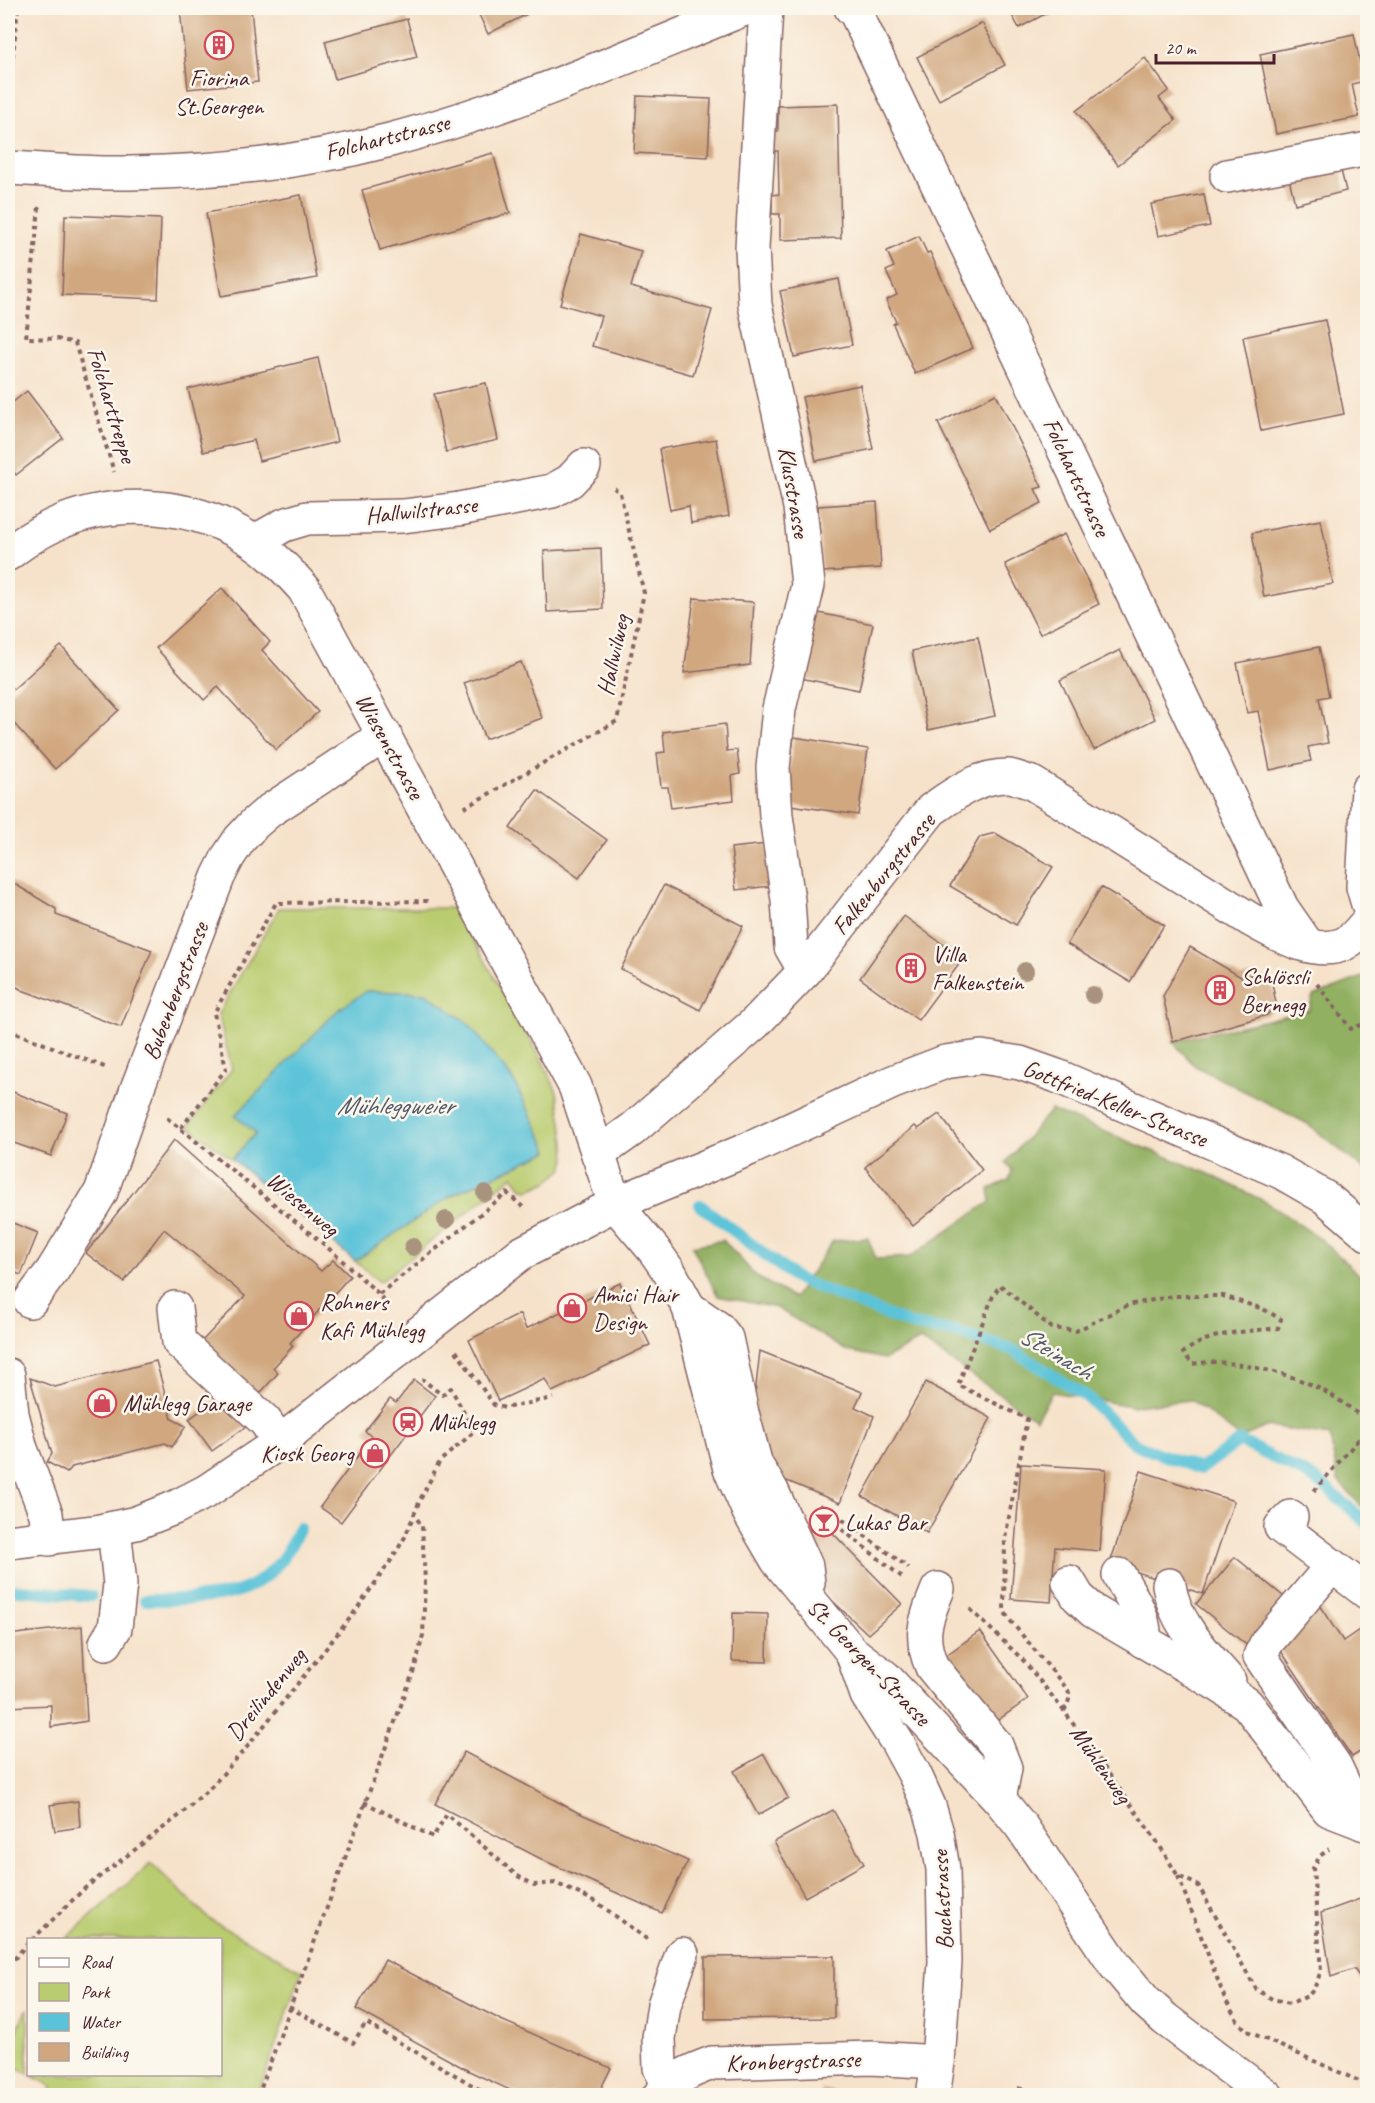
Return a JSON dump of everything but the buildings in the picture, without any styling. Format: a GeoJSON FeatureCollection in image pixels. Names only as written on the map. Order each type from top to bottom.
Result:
{"type":"FeatureCollection","features":[{"type":"Feature","properties":{"kind":"street","name":"Folchartstrasse"},"geometry":{"type":"LineString","coordinates":[[8,168],[118,173],[195,171],[326,154],[453,122],[520,98],[747,8]]}},
{"type":"Feature","properties":{"kind":"street","name":"Klusstrasse"},"geometry":{"type":"LineString","coordinates":[[766,8],[752,248],[755,305],[800,507],[808,585],[779,709],[773,768],[776,816],[788,900],[791,947],[805,971]]}},
{"type":"Feature","properties":{"kind":"street","name":"Folchartstrasse"},"geometry":{"type":"LineString","coordinates":[[851,8],[855,11],[1282,908],[1308,944]]}},
{"type":"Feature","properties":{"kind":"street"},"geometry":{"type":"LineString","coordinates":[[1227,176],[1368,149]]}},
{"type":"Feature","properties":{"kind":"street","name":"Hallwilstrasse"},"geometry":{"type":"LineString","coordinates":[[254,542],[284,525],[307,518],[425,513],[459,509],[552,491],[570,481],[584,466]]}},
{"type":"Feature","properties":{"kind":"street","name":"Wiesenstrasse"},"geometry":{"type":"LineString","coordinates":[[8,554],[27,540],[55,525],[86,514],[120,508],[155,508],[189,513],[223,525],[254,542],[281,563],[304,590],[575,1086],[615,1204]]}},
{"type":"Feature","properties":{"kind":"street","name":"Bubenbergstrasse"},"geometry":{"type":"LineString","coordinates":[[30,1301],[53,1270],[101,1192],[218,877],[228,857],[240,838],[269,811],[385,735]]}},
{"type":"Feature","properties":{"kind":"street","name":"Falkenburgstrasse"},"geometry":{"type":"LineString","coordinates":[[598,1154],[633,1129],[754,1024],[805,971],[932,810],[957,791],[984,780],[1010,776],[1032,783],[1251,920],[1279,935],[1324,949],[1345,944],[1368,921]]}},
{"type":"Feature","properties":{"kind":"street"},"geometry":{"type":"LineString","coordinates":[[1368,789],[1363,887],[1368,904]]}},
{"type":"Feature","properties":{"kind":"street","name":"Gottfried-Keller-Strasse"},"geometry":{"type":"LineString","coordinates":[[615,1204],[751,1148],[892,1082],[945,1062],[981,1057],[1020,1063],[1057,1076],[1281,1172],[1326,1198],[1368,1234]]}},
{"type":"Feature","properties":{"kind":"street"},"geometry":{"type":"LineString","coordinates":[[8,1542],[49,1539],[114,1528],[136,1523],[182,1503],[239,1471],[280,1442],[520,1254],[615,1204]]}},
{"type":"Feature","properties":{"kind":"street","name":"St. Georgen-Strasse"},"geometry":{"type":"LineString","coordinates":[[615,1204],[654,1250],[670,1273],[689,1308],[730,1469],[750,1514],[772,1551],[852,1652],[885,1677],[999,1799],[1021,1826],[1115,1965],[1136,1990],[1165,2019],[1267,2096]]}},
{"type":"Feature","properties":{"kind":"street"},"geometry":{"type":"LineString","coordinates":[[175,1308],[179,1342],[265,1421],[280,1442]]}},
{"type":"Feature","properties":{"kind":"street"},"geometry":{"type":"LineString","coordinates":[[689,1308],[718,1328],[726,1338],[756,1465],[772,1491],[806,1566],[808,1583],[803,1593]]}},
{"type":"Feature","properties":{"kind":"street"},"geometry":{"type":"LineString","coordinates":[[8,1375],[14,1422],[21,1449],[46,1514],[49,1539]]}},
{"type":"Feature","properties":{"kind":"street"},"geometry":{"type":"LineString","coordinates":[[1299,1508],[1281,1527],[1368,1593]]}},
{"type":"Feature","properties":{"kind":"street"},"geometry":{"type":"LineString","coordinates":[[106,1643],[115,1628],[120,1584],[114,1528]]}},
{"type":"Feature","properties":{"kind":"street"},"geometry":{"type":"LineString","coordinates":[[1331,1567],[1268,1642],[1260,1656],[1335,1766],[1365,1824]]}},
{"type":"Feature","properties":{"kind":"street"},"geometry":{"type":"LineString","coordinates":[[1119,1575],[1136,1605],[1146,1634],[1143,1641]]}},
{"type":"Feature","properties":{"kind":"street"},"geometry":{"type":"LineString","coordinates":[[1069,1582],[1078,1597],[1093,1611],[1247,1704],[1329,1810],[1365,1824]]}},
{"type":"Feature","properties":{"kind":"street"},"geometry":{"type":"LineString","coordinates":[[1169,1586],[1171,1598],[1180,1619],[1229,1682],[1233,1695]]}},
{"type":"Feature","properties":{"kind":"street"},"geometry":{"type":"LineString","coordinates":[[938,1589],[926,1618],[923,1634],[926,1652],[932,1666],[996,1745],[1005,1768],[999,1799]]}},
{"type":"Feature","properties":{"kind":"street","name":"Buchstrasse"},"geometry":{"type":"LineString","coordinates":[[852,1652],[867,1695],[915,1775],[929,1806],[937,1833],[943,1869],[945,1962],[938,2062],[933,2096]]}},
{"type":"Feature","properties":{"kind":"street"},"geometry":{"type":"LineString","coordinates":[[664,2090],[660,2068],[659,2038],[664,2005],[681,1954]]}},
{"type":"Feature","properties":{"kind":"street","name":"Kronbergstrasse"},"geometry":{"type":"LineString","coordinates":[[664,2090],[687,2072],[711,2063],[872,2058],[938,2062]]}},
{"type":"Feature","properties":{"kind":"path"},"geometry":{"type":"LineString","coordinates":[[8,102],[18,8]]}},
{"type":"Feature","properties":{"kind":"path","name":"Folcharttreppe"},"geometry":{"type":"LineString","coordinates":[[40,203],[26,338],[57,339],[75,343],[117,481]]}},
{"type":"Feature","properties":{"kind":"path","name":"Hallwilweg"},"geometry":{"type":"LineString","coordinates":[[464,808],[617,721],[644,593],[620,493],[584,466]]}},
{"type":"Feature","properties":{"kind":"path","name":"Wiesenweg"},"geometry":{"type":"LineString","coordinates":[[397,1317],[379,1294],[326,1246],[179,1127],[226,1069],[214,1013],[276,903],[437,901]]}},
{"type":"Feature","properties":{"kind":"path"},"geometry":{"type":"LineString","coordinates":[[1324,996],[1351,1029],[1368,1022]]}},
{"type":"Feature","properties":{"kind":"path"},"geometry":{"type":"LineString","coordinates":[[8,1030],[104,1066]]}},
{"type":"Feature","properties":{"kind":"path"},"geometry":{"type":"LineString","coordinates":[[379,1294],[507,1193],[533,1216]]}},
{"type":"Feature","properties":{"kind":"path"},"geometry":{"type":"LineString","coordinates":[[1064,1711],[1069,1702],[1068,1690],[1008,1618],[1004,1610],[1005,1539],[1027,1419],[958,1385],[993,1296],[1000,1285],[1052,1328],[1076,1331],[1128,1305],[1173,1296],[1223,1296],[1263,1309],[1281,1319],[1278,1328],[1216,1335],[1194,1344],[1183,1353],[1193,1364],[1214,1360],[1295,1377],[1318,1386],[1350,1407],[1368,1423]]}},
{"type":"Feature","properties":{"kind":"path"},"geometry":{"type":"LineString","coordinates":[[455,1349],[494,1405],[505,1408],[553,1398]]}},
{"type":"Feature","properties":{"kind":"path","name":"Dreilindenweg"},"geometry":{"type":"LineString","coordinates":[[34,1938],[85,1888],[180,1815],[213,1785],[247,1747],[351,1617],[392,1559],[440,1461],[474,1432],[451,1388],[442,1395],[417,1376]]}},
{"type":"Feature","properties":{"kind":"path"},"geometry":{"type":"LineString","coordinates":[[1299,1508],[1358,1440],[1368,1448]]}},
{"type":"Feature","properties":{"kind":"path","name":"Mühlenweg"},"geometry":{"type":"LineString","coordinates":[[772,1491],[840,1528],[918,1589],[938,1589],[975,1612],[1023,1660],[1064,1711],[1158,1843],[1178,1876],[1198,1885],[1256,1989],[1280,2002],[1290,2003],[1308,1996],[1314,1989],[1321,1971],[1313,1868],[1320,1856]]}},
{"type":"Feature","properties":{"kind":"path"},"geometry":{"type":"LineString","coordinates":[[825,1508],[907,1566]]}},
{"type":"Feature","properties":{"kind":"path"},"geometry":{"type":"LineString","coordinates":[[258,2096],[415,1667],[423,1635],[425,1581],[422,1526],[415,1516]]}},
{"type":"Feature","properties":{"kind":"path"},"geometry":{"type":"LineString","coordinates":[[364,1802],[433,1837],[447,1814],[516,1875],[534,1885],[555,1883],[595,1901],[650,1942],[681,1954]]}},
{"type":"Feature","properties":{"kind":"path"},"geometry":{"type":"LineString","coordinates":[[1178,1876],[1225,1999],[1237,2020],[1247,2031],[1368,2085]]}},
{"type":"Feature","properties":{"kind":"path"},"geometry":{"type":"LineString","coordinates":[[8,1966],[27,1944]]}},
{"type":"Feature","properties":{"kind":"path"},"geometry":{"type":"LineString","coordinates":[[290,2007],[353,2043],[366,2023],[491,2096]]}},
{"type":"Feature","properties":{"kind":"green space"},"geometry":{"type":"Polygon","coordinates":[[[279,908],[455,908],[543,1062],[557,1092],[565,1142],[566,1160],[562,1170],[547,1182],[529,1190],[523,1189],[513,1176],[380,1282],[355,1261],[452,1195],[549,1151],[469,1024],[426,993],[366,991],[236,1116],[256,1133],[232,1159],[188,1126],[232,1069],[218,1014],[279,908]]]}},
{"type":"Feature","properties":{"kind":"green space"},"geometry":{"type":"Polygon","coordinates":[[[1367,975],[1367,1172],[1308,1124],[1195,1066],[1173,1042],[1309,1010],[1313,996],[1367,975]]]}},
{"type":"Feature","properties":{"kind":"green space"},"geometry":{"type":"Polygon","coordinates":[[[1051,1110],[1207,1173],[1266,1202],[1321,1239],[1367,1282],[1367,1512],[1338,1481],[1330,1436],[1268,1426],[1241,1438],[1191,1400],[1131,1406],[1052,1392],[1036,1419],[920,1340],[885,1359],[847,1351],[777,1308],[718,1296],[692,1246],[723,1240],[757,1277],[794,1298],[833,1241],[868,1238],[876,1259],[910,1257],[991,1201],[989,1189],[1009,1180],[1012,1170],[1006,1162],[1051,1110]]]}},
{"type":"Feature","properties":{"kind":"green space"},"geometry":{"type":"Polygon","coordinates":[[[151,1863],[209,1919],[302,1971],[258,2095],[50,2095],[52,2086],[32,2076],[222,2076],[222,1938],[67,1938],[151,1863]]]}},
{"type":"Feature","properties":{"kind":"green space"},"geometry":{"type":"Polygon","coordinates":[[[27,2010],[27,2073],[8,2063],[8,2048],[27,2010]]]}},
{"type":"Feature","properties":{"kind":"water","name":"Mühleggweier"},"geometry":{"type":"Polygon","coordinates":[[[366,991],[426,993],[469,1024],[513,1080],[549,1151],[452,1195],[355,1261],[232,1159],[256,1133],[235,1116],[337,1011],[366,991]]]}},
{"type":"Feature","properties":{"kind":"waterway","name":"Steinach"},"geometry":{"type":"LineString","coordinates":[[700,1205],[797,1279],[912,1325],[954,1332],[1013,1350],[1087,1397],[1136,1445],[1200,1469],[1240,1441],[1317,1480],[1368,1524]]}},
{"type":"Feature","properties":{"kind":"waterway","name":"Steinach"},"geometry":{"type":"LineString","coordinates":[[145,1600],[217,1596],[256,1583],[272,1571],[287,1553],[299,1528]]}},
{"type":"Feature","properties":{"kind":"waterway","name":"Steinach"},"geometry":{"type":"LineString","coordinates":[[8,1589],[91,1596]]}},
{"type":"Feature","properties":{"kind":"place","name":"Fiorina St.Georgen"},"geometry":{"type":"Point","coordinates":[219,45]}},
{"type":"Feature","properties":{"kind":"place","name":"Villa Falkenstein"},"geometry":{"type":"Point","coordinates":[911,968]}},
{"type":"Feature","properties":{"kind":"place","name":"Schlössli Bernegg"},"geometry":{"type":"Point","coordinates":[1220,990]}},
{"type":"Feature","properties":{"kind":"place","name":"Amici Hair Design"},"geometry":{"type":"Point","coordinates":[572,1308]}},
{"type":"Feature","properties":{"kind":"place","name":"Rohners Kafi Mühlegg"},"geometry":{"type":"Point","coordinates":[299,1316]}},
{"type":"Feature","properties":{"kind":"place","name":"Mühlegg Garage"},"geometry":{"type":"Point","coordinates":[102,1403]}},
{"type":"Feature","properties":{"kind":"place","name":"Mühlegg"},"geometry":{"type":"Point","coordinates":[408,1422]}},
{"type":"Feature","properties":{"kind":"place","name":"Kiosk Georg"},"geometry":{"type":"Point","coordinates":[375,1453]}},
{"type":"Feature","properties":{"kind":"place","name":"Lukas Bar"},"geometry":{"type":"Point","coordinates":[824,1522]}}]}
